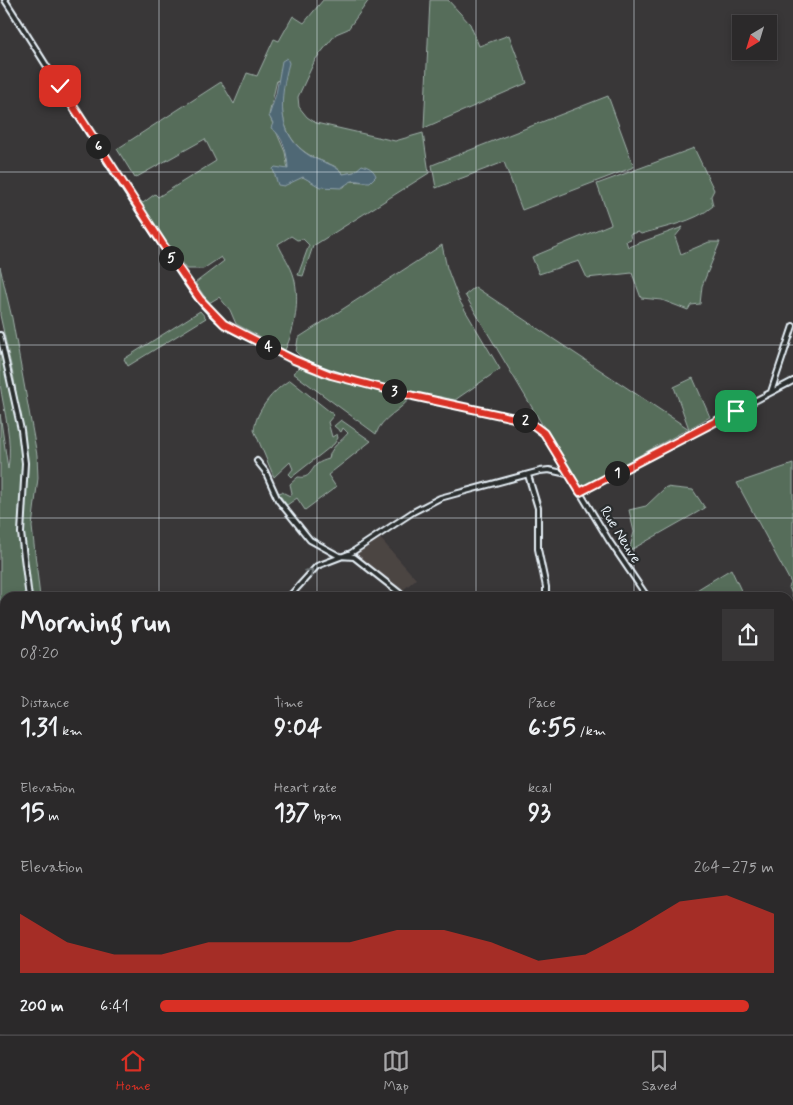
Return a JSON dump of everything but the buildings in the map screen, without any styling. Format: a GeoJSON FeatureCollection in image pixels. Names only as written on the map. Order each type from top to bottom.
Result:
{"type":"FeatureCollection","features":[{"type":"Feature","properties":{"kind":"street","name":"Rue Neuve"},"geometry":{"type":"LineString","coordinates":[[5,0],[141,213],[200,299],[224,324],[294,360],[331,375],[404,394],[517,418],[528,421],[539,428],[610,542],[644,592]]}},
{"type":"Feature","properties":{"kind":"street"},"geometry":{"type":"LineString","coordinates":[[771,393],[793,326]]}},
{"type":"Feature","properties":{"kind":"street"},"geometry":{"type":"LineString","coordinates":[[0,335],[21,430],[24,455],[21,533],[28,592]]}},
{"type":"Feature","properties":{"kind":"street"},"geometry":{"type":"LineString","coordinates":[[580,492],[793,381]]}},
{"type":"Feature","properties":{"kind":"street"},"geometry":{"type":"LineString","coordinates":[[257,460],[265,471],[278,500],[310,540],[339,556],[354,557],[398,592]]}},
{"type":"Feature","properties":{"kind":"street"},"geometry":{"type":"LineString","coordinates":[[293,592],[309,572],[317,566],[351,553],[413,512],[440,498],[549,470],[567,474]]}},
{"type":"Feature","properties":{"kind":"street"},"geometry":{"type":"LineString","coordinates":[[528,475],[538,508],[538,549],[546,592]]}},
{"type":"Feature","properties":{"kind":"shaded area"},"geometry":{"type":"Polygon","coordinates":[[[379,537],[416,579],[402,591],[358,557],[357,551],[379,537]]]}},
{"type":"Feature","properties":{"kind":"green space"},"geometry":{"type":"Polygon","coordinates":[[[323,0],[369,0],[348,29],[336,34],[315,60],[298,97],[299,107],[307,117],[316,123],[395,141],[423,133],[429,173],[313,246],[303,276],[298,275],[309,245],[303,239],[297,240],[291,236],[278,244],[293,273],[297,295],[294,324],[285,350],[236,324],[230,310],[219,297],[209,303],[195,283],[224,261],[221,257],[203,269],[186,269],[137,202],[139,200],[143,203],[155,194],[158,197],[216,161],[205,139],[135,178],[117,149],[221,82],[234,104],[247,73],[257,76],[274,39],[279,41],[293,16],[304,23],[323,0]],[[277,80],[269,115],[285,152],[288,169],[281,170],[289,184],[293,180],[303,177],[328,187],[344,187],[348,181],[365,182],[354,172],[343,174],[334,166],[306,153],[298,146],[287,129],[284,120],[282,109],[283,87],[277,80]]]}},
{"type":"Feature","properties":{"kind":"green space"},"geometry":{"type":"Polygon","coordinates":[[[430,0],[448,0],[470,24],[479,46],[509,35],[527,83],[424,128],[430,0]]]}},
{"type":"Feature","properties":{"kind":"green space"},"geometry":{"type":"Polygon","coordinates":[[[608,96],[634,167],[522,210],[504,162],[436,188],[432,165],[608,96]]]}},
{"type":"Feature","properties":{"kind":"green space"},"geometry":{"type":"Polygon","coordinates":[[[694,148],[714,190],[711,196],[713,206],[706,212],[679,223],[641,234],[638,232],[630,234],[631,239],[626,241],[628,247],[683,227],[675,237],[681,254],[709,242],[720,242],[702,286],[700,304],[691,305],[688,310],[662,300],[641,298],[632,273],[587,278],[579,261],[539,274],[532,257],[611,224],[597,184],[694,148]]]}},
{"type":"Feature","properties":{"kind":"green space"},"geometry":{"type":"Polygon","coordinates":[[[442,245],[447,268],[459,300],[500,369],[455,400],[346,377],[308,361],[296,352],[298,338],[442,245]]]}},
{"type":"Feature","properties":{"kind":"green space"},"geometry":{"type":"Polygon","coordinates":[[[0,267],[12,318],[37,455],[38,478],[32,527],[39,592],[30,592],[24,537],[25,452],[14,379],[0,315],[0,267]]]}},
{"type":"Feature","properties":{"kind":"green space"},"geometry":{"type":"Polygon","coordinates":[[[475,287],[689,429],[580,488],[465,295],[475,287]]]}},
{"type":"Feature","properties":{"kind":"green space"},"geometry":{"type":"Polygon","coordinates":[[[200,311],[206,318],[128,366],[124,359],[200,311]]]}},
{"type":"Feature","properties":{"kind":"green space"},"geometry":{"type":"Polygon","coordinates":[[[0,341],[20,431],[23,462],[20,539],[27,592],[0,592],[0,414],[8,469],[9,448],[0,384],[0,341]]]}},
{"type":"Feature","properties":{"kind":"green space"},"geometry":{"type":"Polygon","coordinates":[[[300,367],[336,380],[410,398],[382,423],[376,434],[293,373],[300,367]]]}},
{"type":"Feature","properties":{"kind":"green space"},"geometry":{"type":"Polygon","coordinates":[[[693,378],[710,417],[689,429],[674,387],[693,378]]]}},
{"type":"Feature","properties":{"kind":"green space"},"geometry":{"type":"Polygon","coordinates":[[[290,380],[334,415],[328,422],[332,437],[337,434],[338,438],[334,444],[292,477],[289,474],[293,469],[290,462],[274,477],[254,430],[255,423],[266,402],[277,389],[290,380]]]}},
{"type":"Feature","properties":{"kind":"green space"},"geometry":{"type":"Polygon","coordinates":[[[341,420],[371,441],[328,475],[336,487],[305,510],[297,498],[287,505],[278,493],[282,492],[290,496],[292,493],[290,484],[298,477],[307,476],[317,464],[329,459],[334,448],[348,433],[343,428],[341,432],[334,426],[341,420]]]}},
{"type":"Feature","properties":{"kind":"green space"},"geometry":{"type":"Polygon","coordinates":[[[793,464],[793,592],[791,592],[789,587],[791,583],[737,483],[793,464]]]}},
{"type":"Feature","properties":{"kind":"green space"},"geometry":{"type":"Polygon","coordinates":[[[666,487],[693,490],[705,508],[629,551],[634,532],[629,510],[646,506],[666,487]]]}},
{"type":"Feature","properties":{"kind":"green space"},"geometry":{"type":"Polygon","coordinates":[[[731,569],[742,592],[693,592],[731,569]]]}},
{"type":"Feature","properties":{"kind":"green space"},"geometry":{"type":"Polygon","coordinates":[[[276,1034],[277,1035],[0,1035],[276,1034]]]}},
{"type":"Feature","properties":{"kind":"green space"},"geometry":{"type":"Polygon","coordinates":[[[493,1034],[494,1035],[395,1035],[493,1034]]]}},
{"type":"Feature","properties":{"kind":"water"},"geometry":{"type":"Polygon","coordinates":[[[287,58],[289,63],[282,102],[286,126],[291,137],[310,156],[332,165],[343,174],[354,172],[362,165],[369,168],[376,176],[370,182],[355,180],[341,188],[320,187],[303,177],[284,186],[278,185],[273,169],[275,167],[288,169],[287,158],[282,140],[271,128],[273,123],[269,116],[276,94],[282,61],[287,58]]]}},
{"type":"Feature","properties":{"kind":"water"},"geometry":{"type":"Polygon","coordinates":[[[109,1034],[110,1035],[17,1035],[109,1034]]]}},
{"type":"Feature","properties":{"kind":"route"},"geometry":{"type":"LineString","coordinates":[[60,86],[146,221],[206,307],[224,324],[294,360],[331,375],[372,386],[528,421],[544,433],[567,474],[580,492],[736,411]]}}]}
